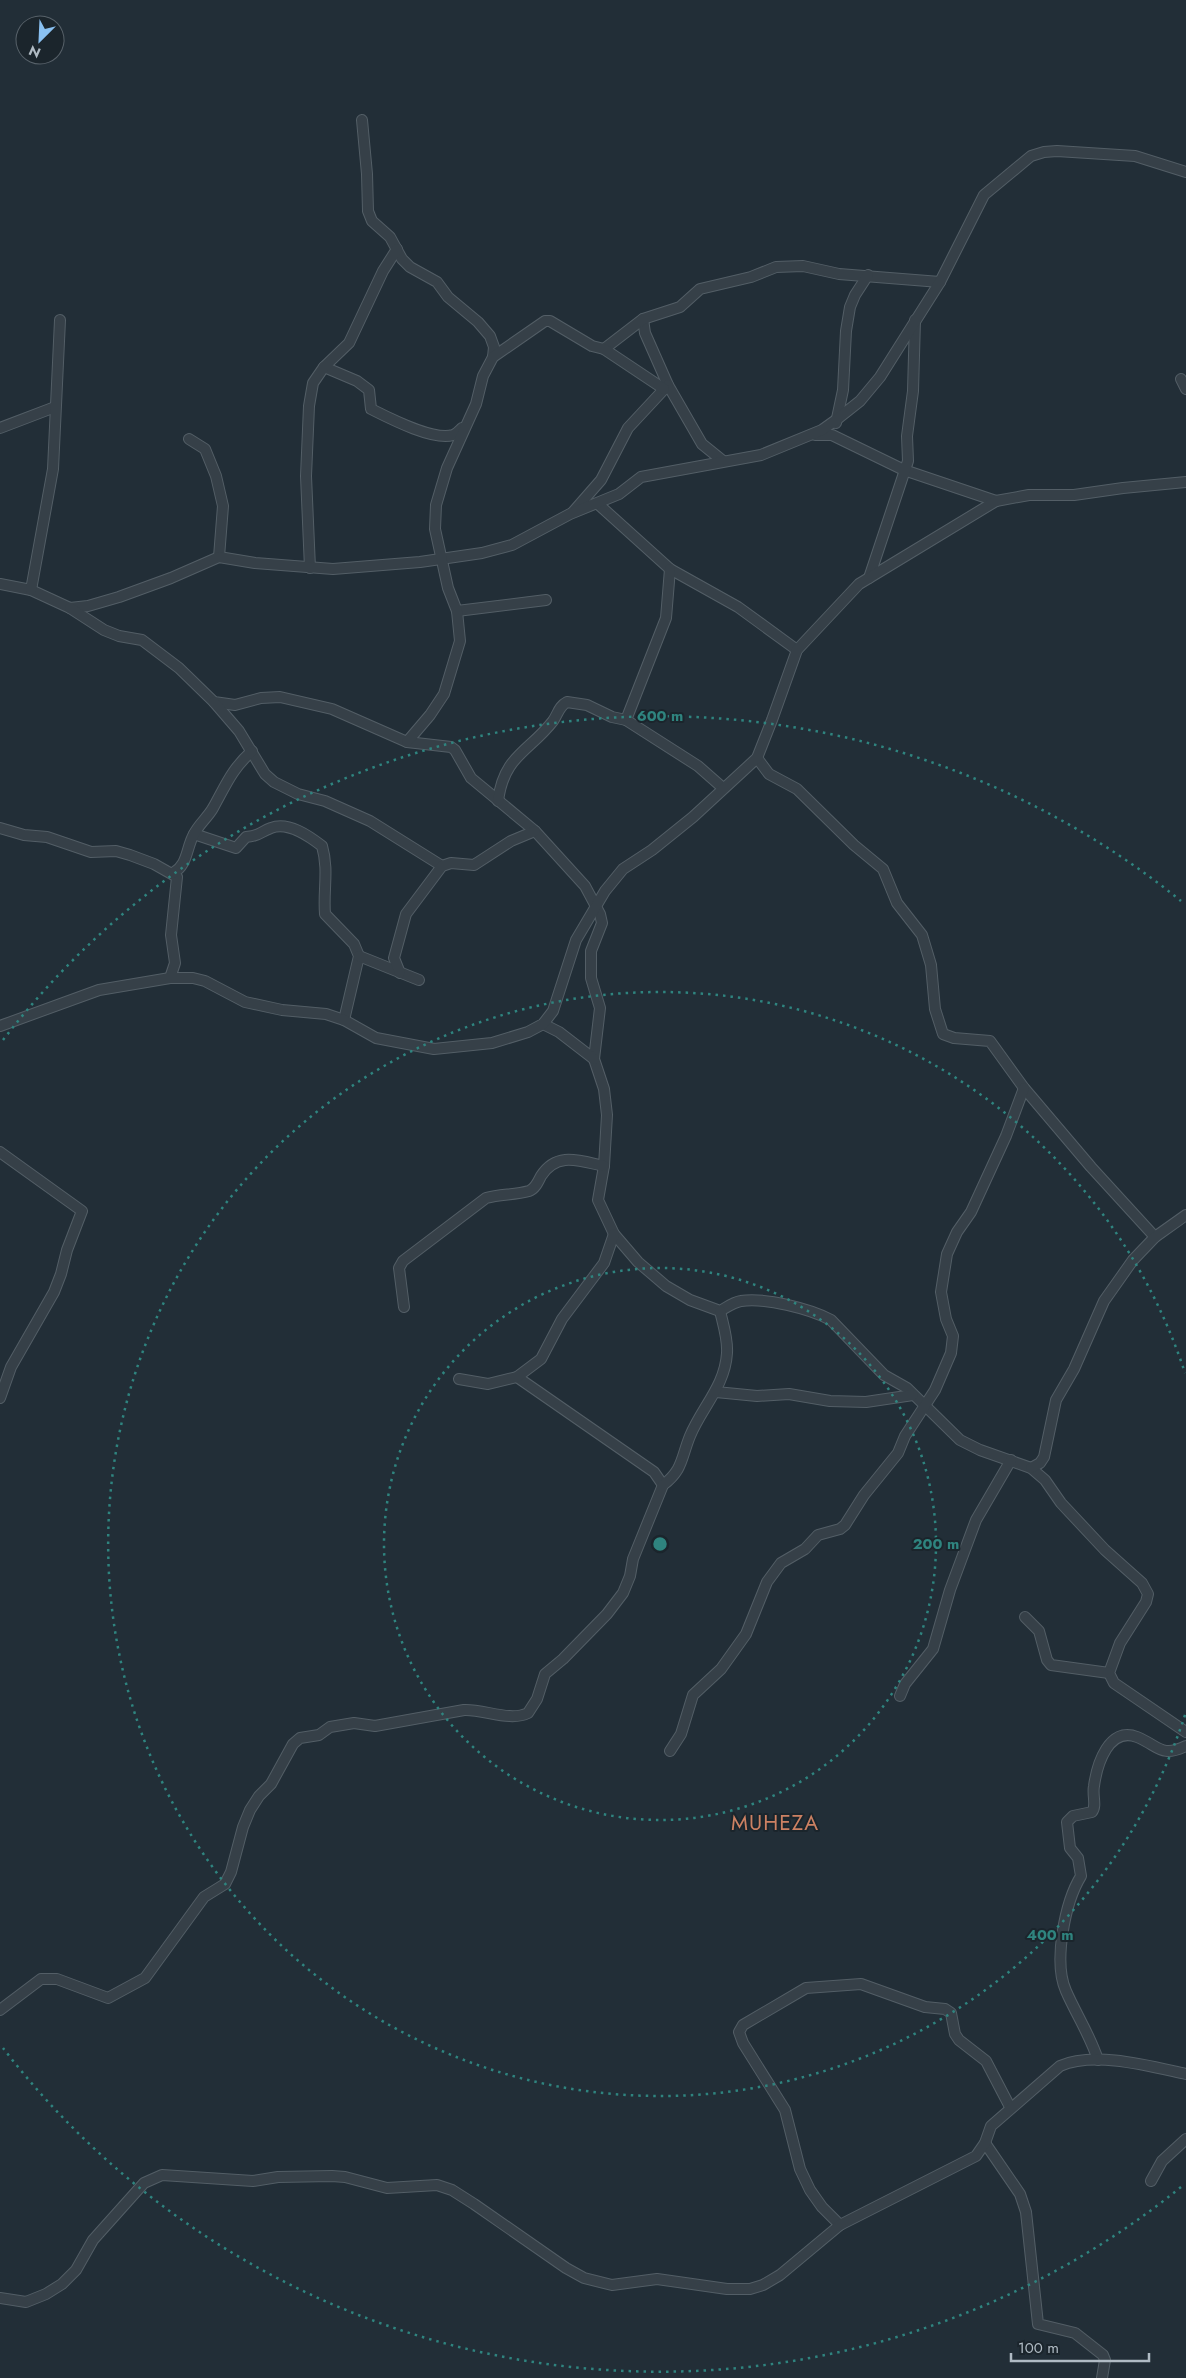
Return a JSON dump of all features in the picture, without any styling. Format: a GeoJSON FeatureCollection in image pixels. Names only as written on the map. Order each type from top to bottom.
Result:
{"type":"FeatureCollection","features":[{"type":"Feature","properties":{"kind":"street"},"geometry":{"type":"LineString","coordinates":[[362,120],[368,211],[372,221],[390,237],[402,259],[410,267],[437,282],[448,297],[478,322],[490,336],[494,347],[494,357]]}},
{"type":"Feature","properties":{"kind":"street"},"geometry":{"type":"LineString","coordinates":[[70,608],[88,606],[119,597],[171,578],[219,557],[255,563],[310,568],[420,562],[482,553],[512,545],[570,514],[619,494],[641,477],[761,455],[822,430],[860,401],[880,378],[915,319],[940,282],[984,195],[1031,156],[1057,151],[1135,156],[1186,172]]}},
{"type":"Feature","properties":{"kind":"street"},"geometry":{"type":"LineString","coordinates":[[310,568],[306,476],[309,406],[313,383],[324,367],[348,343],[383,271],[397,249]]}},
{"type":"Feature","properties":{"kind":"street"},"geometry":{"type":"LineString","coordinates":[[604,349],[643,319],[680,307],[700,289],[751,277],[776,267],[803,266],[839,274],[868,274],[940,282]]}},
{"type":"Feature","properties":{"kind":"street"},"geometry":{"type":"LineString","coordinates":[[844,440],[836,430],[836,420],[843,390],[846,331],[850,307],[868,274]]}},
{"type":"Feature","properties":{"kind":"street"},"geometry":{"type":"LineString","coordinates":[[643,319],[645,333],[666,387],[702,444],[723,461]]}},
{"type":"Feature","properties":{"kind":"street"},"geometry":{"type":"LineString","coordinates":[[868,578],[908,461],[907,436],[913,391],[915,319]]}},
{"type":"Feature","properties":{"kind":"street"},"geometry":{"type":"LineString","coordinates":[[31,590],[53,469],[60,320]]}},
{"type":"Feature","properties":{"kind":"street"},"geometry":{"type":"LineString","coordinates":[[407,742],[430,715],[444,694],[460,641],[457,610],[448,588],[435,529],[436,505],[447,468],[464,426],[476,404],[483,376],[494,357],[545,321],[550,321],[592,346],[604,349],[666,387]]}},
{"type":"Feature","properties":{"kind":"street"},"geometry":{"type":"LineString","coordinates":[[324,367],[357,381],[369,390],[371,409],[413,429],[446,436],[454,435],[464,426]]}},
{"type":"Feature","properties":{"kind":"street"},"geometry":{"type":"LineString","coordinates":[[1181,378],[1186,389]]}},
{"type":"Feature","properties":{"kind":"street"},"geometry":{"type":"LineString","coordinates":[[570,514],[601,480],[628,428],[666,387]]}},
{"type":"Feature","properties":{"kind":"street"},"geometry":{"type":"LineString","coordinates":[[0,428],[55,406]]}},
{"type":"Feature","properties":{"kind":"street"},"geometry":{"type":"LineString","coordinates":[[809,436],[832,435],[904,470],[996,501]]}},
{"type":"Feature","properties":{"kind":"street"},"geometry":{"type":"LineString","coordinates":[[188,439],[205,449],[216,476],[222,506],[219,557]]}},
{"type":"Feature","properties":{"kind":"street"},"geometry":{"type":"LineString","coordinates":[[0,1026],[99,990],[170,978],[193,978],[205,981],[245,1002],[282,1010],[326,1014],[344,1020],[376,1038],[434,1049],[492,1044],[528,1032],[544,1024],[558,999],[576,940],[605,891],[623,869],[652,850],[693,817],[757,758],[797,650],[852,590],[868,578],[996,501],[1015,497],[1074,495],[1186,482]]}},
{"type":"Feature","properties":{"kind":"street"},"geometry":{"type":"LineString","coordinates":[[598,504],[670,569],[738,608],[797,650]]}},
{"type":"Feature","properties":{"kind":"street"},"geometry":{"type":"LineString","coordinates":[[626,720],[666,618],[670,569]]}},
{"type":"Feature","properties":{"kind":"street"},"geometry":{"type":"LineString","coordinates":[[0,584],[31,590],[70,608],[104,630],[119,636],[142,640],[179,668],[214,702],[224,716],[239,731],[265,774],[274,782],[298,794],[325,801],[370,822],[442,866]]}},
{"type":"Feature","properties":{"kind":"street"},"geometry":{"type":"LineString","coordinates":[[457,610],[546,600]]}},
{"type":"Feature","properties":{"kind":"street"},"geometry":{"type":"LineString","coordinates":[[224,716],[236,706],[261,698],[280,697],[332,709],[407,742],[451,747],[455,750],[471,778],[535,832],[585,886],[597,906],[602,923],[591,951],[591,978],[600,1008],[594,1059],[604,1089],[607,1116],[604,1166],[598,1200],[614,1234],[638,1262],[666,1286],[690,1300],[720,1311],[739,1301],[757,1299],[821,1314],[832,1320],[884,1375],[907,1388],[960,1440],[980,1450],[1030,1468],[1045,1480],[1061,1503],[1105,1550],[1142,1583],[1148,1594],[1146,1602],[1120,1642],[1110,1673],[1114,1683],[1186,1732]]}},
{"type":"Feature","properties":{"kind":"street"},"geometry":{"type":"LineString","coordinates":[[214,702],[236,706]]}},
{"type":"Feature","properties":{"kind":"street"},"geometry":{"type":"LineString","coordinates":[[498,801],[500,788],[508,766],[553,721],[562,705],[572,702],[587,705],[612,717],[626,720],[698,766],[723,788]]}},
{"type":"Feature","properties":{"kind":"street"},"geometry":{"type":"LineString","coordinates":[[172,873],[186,859],[194,834],[213,808],[216,798],[237,764],[252,751]]}},
{"type":"Feature","properties":{"kind":"street"},"geometry":{"type":"LineString","coordinates":[[757,758],[769,774],[797,790],[854,845],[883,869],[897,903],[922,935],[931,965],[935,1009],[943,1034],[954,1038],[990,1041],[1024,1088],[1091,1168],[1155,1237]]}},
{"type":"Feature","properties":{"kind":"street"},"geometry":{"type":"LineString","coordinates":[[194,834],[236,848],[246,837],[259,836],[270,828],[281,825],[297,830],[315,840],[323,849],[327,882],[324,900],[325,914],[354,944],[359,956],[344,1020]]}},
{"type":"Feature","properties":{"kind":"street"},"geometry":{"type":"LineString","coordinates":[[0,828],[47,837],[91,852],[116,851],[130,854],[177,877],[178,883],[171,935],[175,963],[170,978]]}},
{"type":"Feature","properties":{"kind":"street"},"geometry":{"type":"LineString","coordinates":[[400,973],[394,958],[406,914],[442,866],[451,863],[474,865],[511,841],[535,832]]}},
{"type":"Feature","properties":{"kind":"street"},"geometry":{"type":"LineString","coordinates":[[359,956],[419,980]]}},
{"type":"Feature","properties":{"kind":"street"},"geometry":{"type":"LineString","coordinates":[[544,1024],[560,1032],[594,1059]]}},
{"type":"Feature","properties":{"kind":"street"},"geometry":{"type":"LineString","coordinates":[[670,1751],[681,1734],[693,1695],[721,1669],[746,1634],[767,1582],[781,1563],[805,1549],[818,1535],[840,1529],[845,1524],[864,1495],[898,1454],[905,1436],[944,1374],[951,1353],[953,1336],[946,1318],[941,1292],[947,1254],[957,1232],[975,1204],[1006,1136],[1024,1088]]}},
{"type":"Feature","properties":{"kind":"street"},"geometry":{"type":"LineString","coordinates":[[0,1152],[82,1211],[66,1250],[61,1274],[54,1292],[11,1367],[0,1398]]}},
{"type":"Feature","properties":{"kind":"street"},"geometry":{"type":"LineString","coordinates":[[404,1307],[399,1268],[403,1261],[486,1198],[500,1194],[530,1191],[546,1169],[554,1162],[571,1158],[604,1166]]}},
{"type":"Feature","properties":{"kind":"street"},"geometry":{"type":"LineString","coordinates":[[1030,1468],[1040,1463],[1044,1457],[1056,1400],[1074,1369],[1104,1301],[1133,1260],[1155,1237],[1186,1215]]}},
{"type":"Feature","properties":{"kind":"street"},"geometry":{"type":"LineString","coordinates":[[460,1378],[488,1384],[516,1377],[541,1360],[562,1319],[604,1263],[614,1234]]}},
{"type":"Feature","properties":{"kind":"street"},"geometry":{"type":"LineString","coordinates":[[0,2010],[41,1979],[57,1979],[108,1998],[145,1978],[204,1897],[225,1884],[231,1872],[243,1827],[250,1810],[271,1784],[293,1744],[300,1738],[320,1735],[330,1727],[354,1722],[375,1726],[476,1709],[515,1716],[528,1713],[537,1699],[544,1674],[563,1659],[607,1614],[623,1592],[630,1576],[633,1559],[663,1485],[671,1479],[682,1465],[690,1436],[716,1392],[722,1376],[727,1351],[720,1311]]}},
{"type":"Feature","properties":{"kind":"street"},"geometry":{"type":"LineString","coordinates":[[516,1377],[654,1472],[663,1485]]}},
{"type":"Feature","properties":{"kind":"street"},"geometry":{"type":"LineString","coordinates":[[716,1392],[757,1396],[789,1394],[830,1401],[866,1402],[913,1395]]}},
{"type":"Feature","properties":{"kind":"street"},"geometry":{"type":"LineString","coordinates":[[900,1696],[905,1684],[933,1649],[950,1590],[976,1520],[1011,1460]]}},
{"type":"Feature","properties":{"kind":"street"},"geometry":{"type":"LineString","coordinates":[[1025,1617],[1039,1631],[1047,1660],[1051,1665],[1110,1673]]}},
{"type":"Feature","properties":{"kind":"street"},"geometry":{"type":"LineString","coordinates":[[1098,2060],[1093,2043],[1065,1989],[1061,1965],[1060,1941],[1076,1884],[1081,1876],[1078,1858],[1070,1848],[1067,1822],[1073,1816],[1094,1810],[1094,1787],[1100,1764],[1109,1743],[1120,1735],[1128,1734],[1139,1738],[1165,1752],[1173,1752],[1186,1746]]}},
{"type":"Feature","properties":{"kind":"street"},"geometry":{"type":"LineString","coordinates":[[840,2224],[822,2207],[810,2190],[800,2169],[785,2110],[743,2043],[739,2032],[743,2025],[806,1988],[862,1984],[925,2007],[945,2008],[951,2013],[955,2034],[959,2040],[986,2061],[1010,2107]]}},
{"type":"Feature","properties":{"kind":"street"},"geometry":{"type":"LineString","coordinates":[[0,2298],[26,2302],[46,2294],[62,2284],[76,2270],[94,2240],[144,2183],[162,2175],[253,2181],[332,2176],[346,2177],[387,2188],[437,2185],[452,2190],[566,2268],[584,2278],[612,2285],[657,2279],[727,2289],[750,2289],[763,2285],[780,2275],[840,2224],[976,2156],[985,2143],[991,2126],[1010,2107],[1031,2092],[1060,2066],[1072,2060],[1098,2060],[1148,2066],[1186,2074]]}},
{"type":"Feature","properties":{"kind":"street"},"geometry":{"type":"LineString","coordinates":[[1150,2180],[1162,2161],[1186,2139]]}},
{"type":"Feature","properties":{"kind":"street"},"geometry":{"type":"LineString","coordinates":[[985,2143],[1017,2188],[1026,2212],[1038,2324],[1075,2333],[1103,2356],[1105,2360],[1102,2378]]}},
{"type":"Feature","properties":{"kind":"district","name":"MUHEZA"},"geometry":{"type":"Point","coordinates":[775,1823]}}]}
